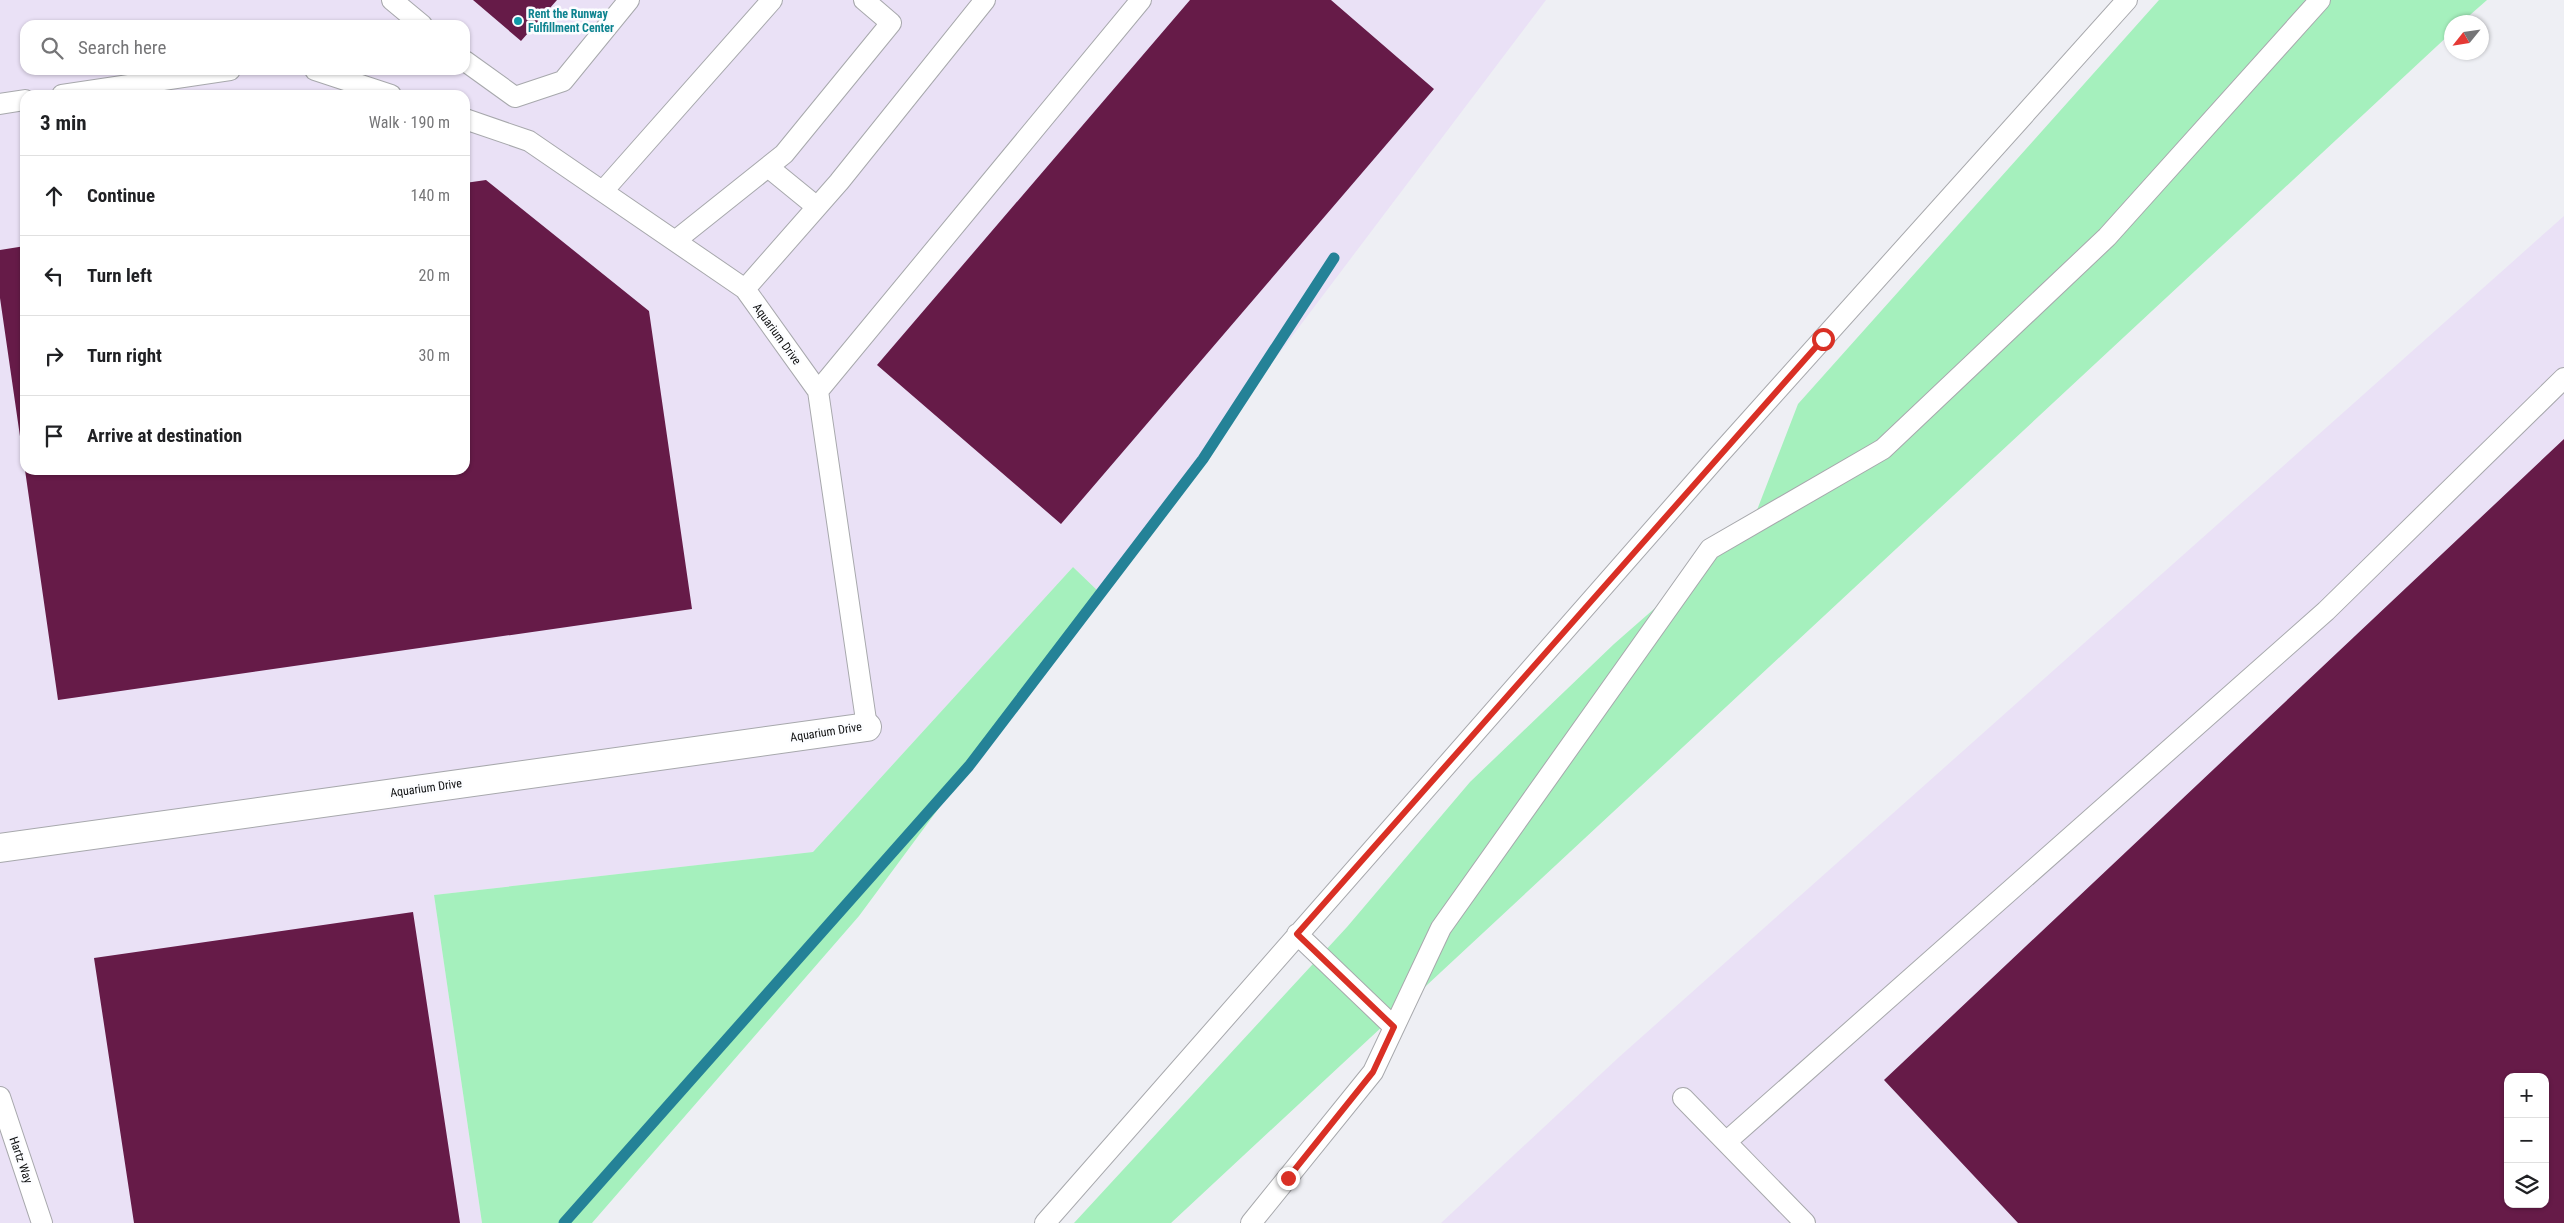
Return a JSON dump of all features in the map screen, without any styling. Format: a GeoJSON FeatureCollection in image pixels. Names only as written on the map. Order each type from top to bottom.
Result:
{"type":"FeatureCollection","features":[{"type":"Feature","properties":{"kind":"street","name":"Aquarium Drive"},"geometry":{"type":"LineString","coordinates":[[0,848],[867,727]]}},
{"type":"Feature","properties":{"kind":"lane"},"geometry":{"type":"LineString","coordinates":[[392,0],[416,20]]}},
{"type":"Feature","properties":{"kind":"lane"},"geometry":{"type":"LineString","coordinates":[[470,65],[515,97],[563,81],[629,0]]}},
{"type":"Feature","properties":{"kind":"lane"},"geometry":{"type":"LineString","coordinates":[[602,191],[772,0]]}},
{"type":"Feature","properties":{"kind":"lane"},"geometry":{"type":"LineString","coordinates":[[675,241],[784,154],[891,23],[864,0]]}},
{"type":"Feature","properties":{"kind":"lane"},"geometry":{"type":"LineString","coordinates":[[746,289],[817,207],[985,0]]}},
{"type":"Feature","properties":{"kind":"lane"},"geometry":{"type":"LineString","coordinates":[[818,391],[1141,0]]}},
{"type":"Feature","properties":{"kind":"lane"},"geometry":{"type":"LineString","coordinates":[[1045,1223],[1717,457],[2127,0]]}},
{"type":"Feature","properties":{"kind":"lane"},"geometry":{"type":"LineString","coordinates":[[1252,1223],[1373,1072],[1441,928],[1710,549],[1883,449],[2108,237],[2320,0]]}},
{"type":"Feature","properties":{"kind":"lane"},"geometry":{"type":"LineString","coordinates":[[96,90],[196,75]]}},
{"type":"Feature","properties":{"kind":"lane"},"geometry":{"type":"LineString","coordinates":[[330,75],[376,90]]}},
{"type":"Feature","properties":{"kind":"lane"},"geometry":{"type":"LineString","coordinates":[[0,104],[20,101]]}},
{"type":"Feature","properties":{"kind":"lane","name":"Aquarium Drive"},"geometry":{"type":"LineString","coordinates":[[470,121],[530,141],[746,289],[818,391],[867,727]]}},
{"type":"Feature","properties":{"kind":"lane"},"geometry":{"type":"LineString","coordinates":[[768,167],[817,207]]}},
{"type":"Feature","properties":{"kind":"lane"},"geometry":{"type":"LineString","coordinates":[[1726,1142],[2326,610],[2564,378]]}},
{"type":"Feature","properties":{"kind":"lane"},"geometry":{"type":"LineString","coordinates":[[1297,934],[1394,1027]]}},
{"type":"Feature","properties":{"kind":"lane","name":"Hartz Way"},"geometry":{"type":"LineString","coordinates":[[0,1097],[42,1223]]}},
{"type":"Feature","properties":{"kind":"lane"},"geometry":{"type":"LineString","coordinates":[[1683,1098],[1805,1223]]}},
{"type":"Feature","properties":{"kind":"shaded area"},"geometry":{"type":"Polygon","coordinates":[[[0,0],[1546,0],[1099,592],[1073,567],[813,852],[434,895],[482,1223],[0,1223],[0,0]]]}},
{"type":"Feature","properties":{"kind":"shaded area"},"geometry":{"type":"Polygon","coordinates":[[[2564,216],[2564,1223],[1441,1223],[1618,1058],[2564,216]]]}},
{"type":"Feature","properties":{"kind":"green space"},"geometry":{"type":"Polygon","coordinates":[[[2159,0],[2487,0],[2470,15],[2444,15],[2444,40],[1171,1223],[1074,1223],[1347,927],[1470,782],[1614,644],[1752,523],[1798,404],[2159,0]]]}},
{"type":"Feature","properties":{"kind":"green space"},"geometry":{"type":"Polygon","coordinates":[[[1073,567],[1099,592],[859,916],[592,1223],[482,1223],[434,895],[813,852],[1073,567]]]}},
{"type":"Feature","properties":{"kind":"building","name":"Rent the Runway Fulfillment Center"},"geometry":{"type":"Polygon","coordinates":[[[473,0],[557,0],[521,41],[473,0]]]}},
{"type":"Feature","properties":{"kind":"building"},"geometry":{"type":"Polygon","coordinates":[[[1190,0],[1331,0],[1434,89],[1061,524],[877,365],[1190,0]]]}},
{"type":"Feature","properties":{"kind":"building"},"geometry":{"type":"Polygon","coordinates":[[[486,180],[649,311],[692,609],[58,700],[26,475],[470,475],[470,182],[486,180]]]}},
{"type":"Feature","properties":{"kind":"building"},"geometry":{"type":"Polygon","coordinates":[[[20,247],[20,436],[0,298],[0,250],[20,247]]]}},
{"type":"Feature","properties":{"kind":"building"},"geometry":{"type":"Polygon","coordinates":[[[2564,439],[2564,1223],[2018,1223],[1884,1080],[2564,439]]]}},
{"type":"Feature","properties":{"kind":"building"},"geometry":{"type":"Polygon","coordinates":[[[413,912],[460,1223],[134,1223],[94,958],[413,912]]]}},
{"type":"Feature","properties":{"kind":"waterway"},"geometry":{"type":"LineString","coordinates":[[564,1223],[969,766],[1203,459],[1334,258]]}},
{"type":"Feature","properties":{"kind":"place","name":"Rent the Runway Fulfillment Center"},"geometry":{"type":"Point","coordinates":[518,21]}},
{"type":"Feature","properties":{"kind":"route"},"geometry":{"type":"LineString","coordinates":[[1288,1178],[1373,1072],[1394,1027],[1297,934],[1823,339]]}}]}
